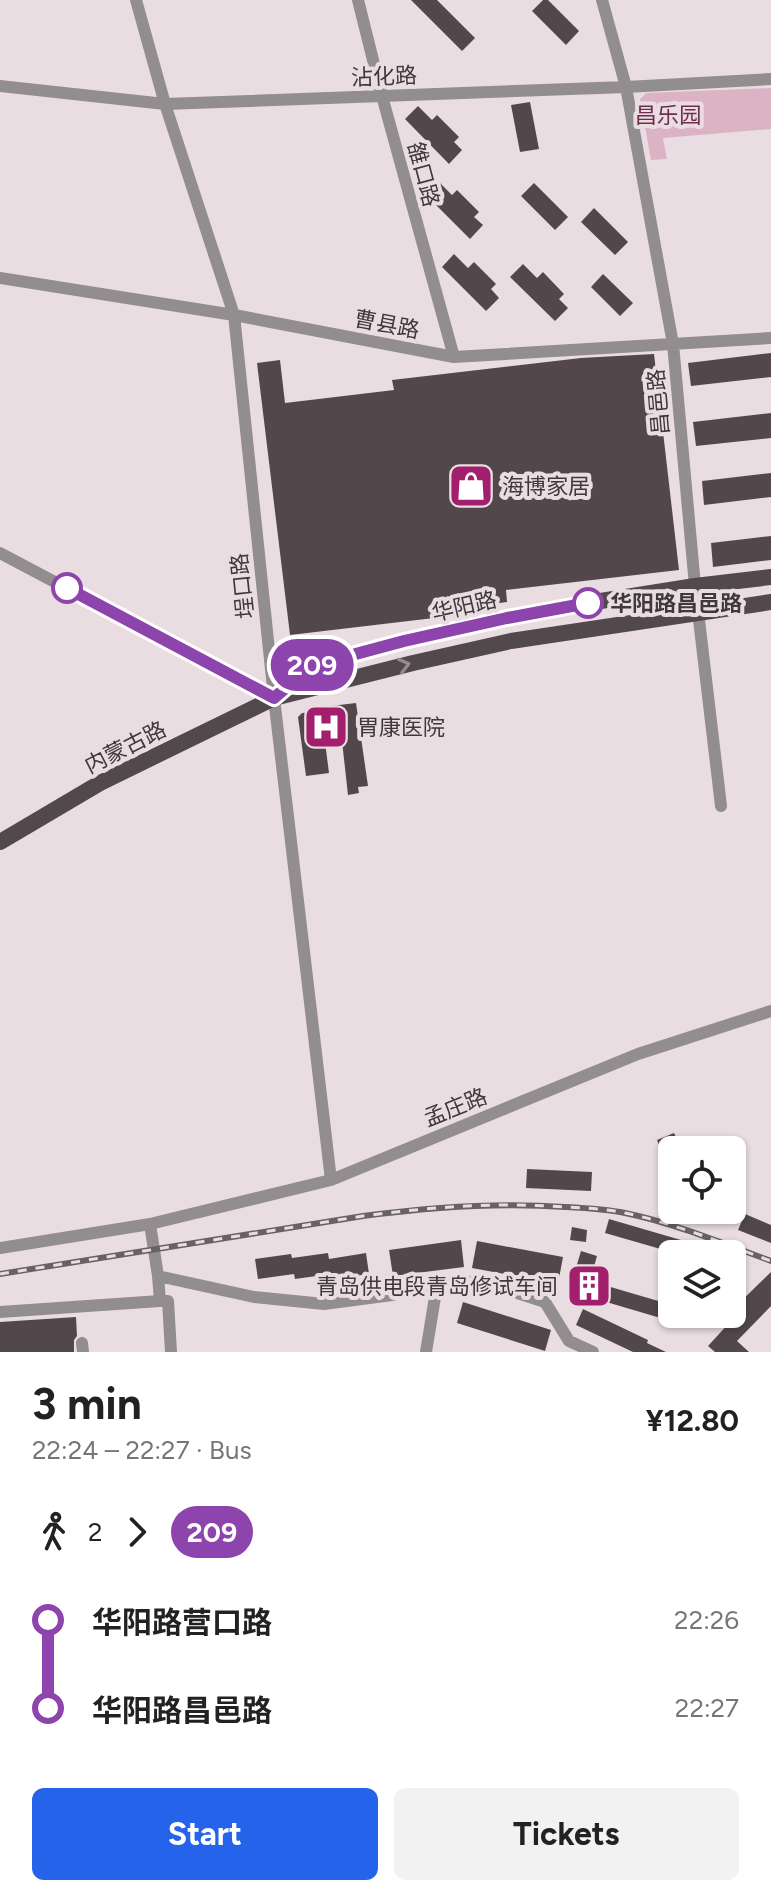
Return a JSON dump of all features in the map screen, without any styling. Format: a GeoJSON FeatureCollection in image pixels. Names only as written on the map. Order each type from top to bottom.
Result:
{"type":"FeatureCollection","features":[{"type":"Feature","properties":{"kind":"main road","name":"华阳路"},"geometry":{"type":"LineString","coordinates":[[274,698],[311,666],[404,641],[507,618],[695,586],[771,577]]}},
{"type":"Feature","properties":{"kind":"main road","name":"华阳路"},"geometry":{"type":"LineString","coordinates":[[274,698],[511,641],[771,602]]}},
{"type":"Feature","properties":{"kind":"main road","name":"内蒙古路"},"geometry":{"type":"LineString","coordinates":[[0,842],[100,783],[274,698]]}},
{"type":"Feature","properties":{"kind":"street","name":"埕口路"},"geometry":{"type":"LineString","coordinates":[[136,0],[165,104],[234,315],[274,698],[331,1180]]}},
{"type":"Feature","properties":{"kind":"street","name":"雒口路"},"geometry":{"type":"LineString","coordinates":[[358,0],[454,357]]}},
{"type":"Feature","properties":{"kind":"street","name":"昌邑路"},"geometry":{"type":"LineString","coordinates":[[602,0],[626,87],[673,344],[695,586],[721,806]]}},
{"type":"Feature","properties":{"kind":"street","name":"沾化路"},"geometry":{"type":"LineString","coordinates":[[0,86],[165,104],[771,79]]}},
{"type":"Feature","properties":{"kind":"street","name":"曹县路"},"geometry":{"type":"LineString","coordinates":[[0,278],[234,315],[454,357],[771,338]]}},
{"type":"Feature","properties":{"kind":"street"},"geometry":{"type":"LineString","coordinates":[[0,553],[274,698]]}},
{"type":"Feature","properties":{"kind":"street","name":"孟庄路"},"geometry":{"type":"LineString","coordinates":[[0,1248],[150,1224],[331,1180],[638,1054],[771,1011]]}},
{"type":"Feature","properties":{"kind":"street"},"geometry":{"type":"LineString","coordinates":[[150,1224],[160,1301]]}},
{"type":"Feature","properties":{"kind":"street"},"geometry":{"type":"LineString","coordinates":[[158,1276],[254,1297],[324,1304],[480,1281],[545,1302],[569,1341],[593,1352]]}},
{"type":"Feature","properties":{"kind":"street"},"geometry":{"type":"LineString","coordinates":[[426,1352],[437,1285]]}},
{"type":"Feature","properties":{"kind":"street"},"geometry":{"type":"LineString","coordinates":[[0,1312],[168,1301],[171,1352]]}},
{"type":"Feature","properties":{"kind":"green space","name":"昌乐园"},"geometry":{"type":"Polygon","coordinates":[[[771,88],[771,129],[663,138],[667,159],[651,160],[640,99],[646,93],[771,88]]]}},
{"type":"Feature","properties":{"kind":"building"},"geometry":{"type":"Polygon","coordinates":[[[411,0],[437,0],[475,38],[462,51],[411,0]]]}},
{"type":"Feature","properties":{"kind":"building"},"geometry":{"type":"Polygon","coordinates":[[[543,0],[548,0],[579,31],[566,45],[532,11],[543,0]]]}},
{"type":"Feature","properties":{"kind":"building"},"geometry":{"type":"Polygon","coordinates":[[[530,102],[539,149],[520,152],[511,105],[530,102]]]}},
{"type":"Feature","properties":{"kind":"building"},"geometry":{"type":"Polygon","coordinates":[[[418,106],[432,120],[437,115],[459,137],[454,142],[462,150],[449,164],[405,119],[418,106]]]}},
{"type":"Feature","properties":{"kind":"building"},"geometry":{"type":"Polygon","coordinates":[[[438,181],[452,195],[457,190],[479,212],[474,217],[483,225],[470,239],[425,194],[438,181]]]}},
{"type":"Feature","properties":{"kind":"building"},"geometry":{"type":"Polygon","coordinates":[[[534,183],[568,217],[555,230],[521,196],[534,183]]]}},
{"type":"Feature","properties":{"kind":"building"},"geometry":{"type":"Polygon","coordinates":[[[594,208],[628,242],[615,255],[581,222],[594,208]]]}},
{"type":"Feature","properties":{"kind":"building"},"geometry":{"type":"Polygon","coordinates":[[[454,254],[468,268],[474,262],[496,284],[491,289],[499,298],[486,311],[442,267],[454,254]]]}},
{"type":"Feature","properties":{"kind":"building"},"geometry":{"type":"Polygon","coordinates":[[[523,264],[537,278],[543,272],[564,294],[559,299],[568,308],[555,321],[510,277],[523,264]]]}},
{"type":"Feature","properties":{"kind":"building"},"geometry":{"type":"Polygon","coordinates":[[[603,274],[633,303],[620,316],[591,287],[603,274]]]}},
{"type":"Feature","properties":{"kind":"building"},"geometry":{"type":"Polygon","coordinates":[[[771,353],[771,377],[691,386],[688,363],[771,353]]]}},
{"type":"Feature","properties":{"kind":"building","name":"海博家居"},"geometry":{"type":"Polygon","coordinates":[[[654,354],[679,570],[506,590],[507,602],[467,607],[468,614],[290,635],[257,363],[280,360],[285,403],[394,390],[392,380],[581,358],[654,354]]]}},
{"type":"Feature","properties":{"kind":"building"},"geometry":{"type":"Polygon","coordinates":[[[771,413],[771,438],[696,446],[693,422],[771,413]]]}},
{"type":"Feature","properties":{"kind":"building"},"geometry":{"type":"Polygon","coordinates":[[[771,473],[771,497],[704,505],[702,481],[771,473]]]}},
{"type":"Feature","properties":{"kind":"building"},"geometry":{"type":"Polygon","coordinates":[[[771,536],[771,560],[713,567],[711,543],[771,536]]]}},
{"type":"Feature","properties":{"kind":"building"},"geometry":{"type":"Polygon","coordinates":[[[356,703],[368,786],[358,787],[359,793],[348,795],[341,732],[324,734],[329,773],[306,776],[298,717],[302,713],[331,710],[331,706],[356,703]]]}},
{"type":"Feature","properties":{"kind":"building"},"geometry":{"type":"Polygon","coordinates":[[[527,1169],[592,1172],[591,1191],[526,1188],[527,1169]]]}},
{"type":"Feature","properties":{"kind":"building"},"geometry":{"type":"Polygon","coordinates":[[[746,1214],[771,1225],[771,1243],[738,1230],[741,1224],[746,1224],[746,1214]]]}},
{"type":"Feature","properties":{"kind":"building"},"geometry":{"type":"Polygon","coordinates":[[[609,1219],[681,1240],[658,1240],[658,1248],[605,1233],[609,1219]]]}},
{"type":"Feature","properties":{"kind":"building"},"geometry":{"type":"Polygon","coordinates":[[[572,1227],[587,1230],[586,1242],[570,1240],[572,1227]]]}},
{"type":"Feature","properties":{"kind":"building"},"geometry":{"type":"Polygon","coordinates":[[[461,1240],[464,1267],[393,1276],[389,1250],[461,1240]]]}},
{"type":"Feature","properties":{"kind":"building"},"geometry":{"type":"Polygon","coordinates":[[[477,1241],[563,1257],[558,1284],[472,1268],[477,1241]]]}},
{"type":"Feature","properties":{"kind":"building","name":"青岛供电段青岛修试车间"},"geometry":{"type":"Polygon","coordinates":[[[581,1251],[597,1256],[590,1281],[658,1301],[658,1317],[569,1291],[581,1251]]]}},
{"type":"Feature","properties":{"kind":"building"},"geometry":{"type":"Polygon","coordinates":[[[328,1253],[329,1259],[366,1253],[369,1274],[332,1279],[331,1274],[295,1279],[294,1274],[258,1279],[255,1259],[328,1253]]]}},
{"type":"Feature","properties":{"kind":"building"},"geometry":{"type":"Polygon","coordinates":[[[771,1272],[771,1306],[737,1341],[749,1352],[715,1352],[708,1346],[724,1328],[746,1328],[746,1296],[771,1272]]]}},
{"type":"Feature","properties":{"kind":"building"},"geometry":{"type":"Polygon","coordinates":[[[463,1302],[551,1330],[545,1351],[457,1323],[463,1302]]]}},
{"type":"Feature","properties":{"kind":"building"},"geometry":{"type":"Polygon","coordinates":[[[583,1309],[666,1352],[633,1352],[576,1325],[583,1309]]]}},
{"type":"Feature","properties":{"kind":"building"},"geometry":{"type":"Polygon","coordinates":[[[76,1317],[74,1352],[0,1352],[0,1322],[76,1317]]]}},
{"type":"Feature","properties":{"kind":"railway"},"geometry":{"type":"LineString","coordinates":[[0,1274],[363,1216],[489,1205],[625,1213],[681,1228],[771,1261]]}},
{"type":"Feature","properties":{"kind":"bus line","name":"209"},"geometry":{"type":"LineString","coordinates":[[67,588],[274,698],[311,666],[404,641],[588,603]]}},
{"type":"Feature","properties":{"kind":"place","name":"海博家居"},"geometry":{"type":"Point","coordinates":[471,486]}},
{"type":"Feature","properties":{"kind":"place","name":"华阳路昌邑路"},"geometry":{"type":"Point","coordinates":[588,603]}},
{"type":"Feature","properties":{"kind":"place","name":"胃康医院"},"geometry":{"type":"Point","coordinates":[326,727]}},
{"type":"Feature","properties":{"kind":"place","name":"青岛供电段青岛修试车间"},"geometry":{"type":"Point","coordinates":[589,1286]}}]}
